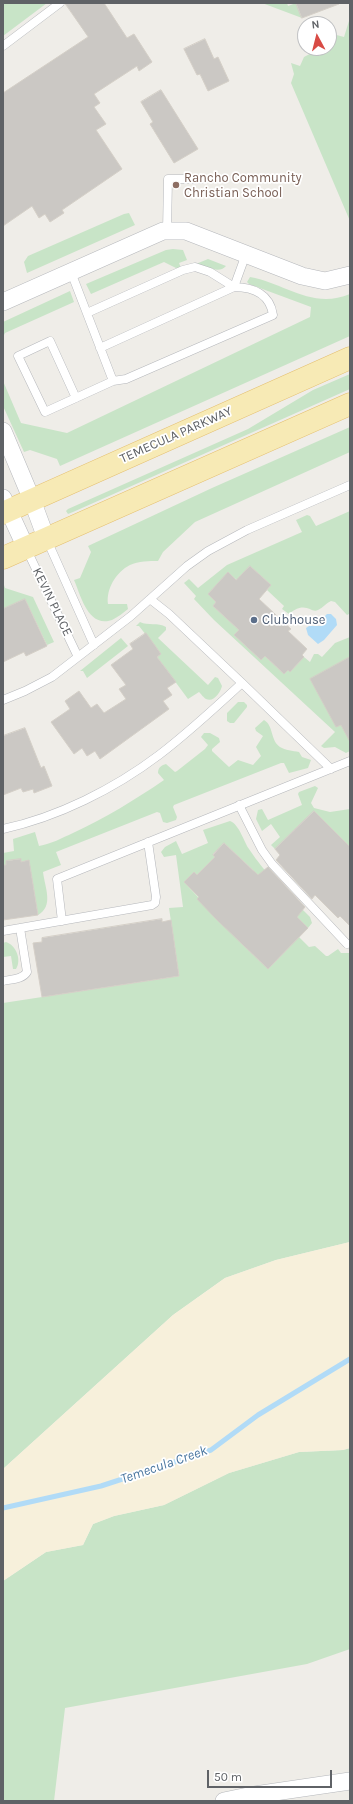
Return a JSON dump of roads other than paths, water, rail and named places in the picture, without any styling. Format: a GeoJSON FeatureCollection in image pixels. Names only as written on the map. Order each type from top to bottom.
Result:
{"type":"FeatureCollection","features":[{"type":"Feature","properties":{"kind":"main road","name":"TEMECULA PARKWAY"},"geometry":{"type":"LineString","coordinates":[[5,507],[32,500],[350,358]]}},
{"type":"Feature","properties":{"kind":"main road"},"geometry":{"type":"LineString","coordinates":[[3,558],[350,404]]}},
{"type":"Feature","properties":{"kind":"street"},"geometry":{"type":"LineString","coordinates":[[3,302],[163,231],[186,231],[302,276],[325,281],[350,275]]}},
{"type":"Feature","properties":{"kind":"street"},"geometry":{"type":"LineString","coordinates":[[3,431],[46,538]]}},
{"type":"Feature","properties":{"kind":"street"},"geometry":{"type":"LineString","coordinates":[[5,507],[26,548]]}},
{"type":"Feature","properties":{"kind":"street"},"geometry":{"type":"LineString","coordinates":[[224,1801],[350,1781]]}},
{"type":"Feature","properties":{"kind":"lane"},"geometry":{"type":"LineString","coordinates":[[3,46],[60,3]]}},
{"type":"Feature","properties":{"kind":"lane"},"geometry":{"type":"LineString","coordinates":[[167,231],[168,179],[201,179]]}},
{"type":"Feature","properties":{"kind":"lane"},"geometry":{"type":"LineString","coordinates":[[234,287],[246,254]]}},
{"type":"Feature","properties":{"kind":"lane"},"geometry":{"type":"LineString","coordinates":[[87,313],[183,270],[196,267],[210,272],[234,287]]}},
{"type":"Feature","properties":{"kind":"lane"},"geometry":{"type":"LineString","coordinates":[[71,272],[113,381]]}},
{"type":"Feature","properties":{"kind":"lane"},"geometry":{"type":"LineString","coordinates":[[76,398],[50,341],[18,356],[45,412],[76,398],[113,381],[126,378],[273,315],[272,304],[265,296],[247,287],[234,287],[100,348]]}},
{"type":"Feature","properties":{"kind":"lane"},"geometry":{"type":"LineString","coordinates":[[3,700],[25,691],[52,677],[132,616],[187,566],[226,541],[350,485]]}},
{"type":"Feature","properties":{"kind":"lane","name":"KEVIN PLACE"},"geometry":{"type":"LineString","coordinates":[[46,538],[94,645]]}},
{"type":"Feature","properties":{"kind":"lane","name":"KEVIN PLACE"},"geometry":{"type":"LineString","coordinates":[[26,548],[78,657]]}},
{"type":"Feature","properties":{"kind":"lane"},"geometry":{"type":"LineString","coordinates":[[150,599],[169,614],[331,768]]}},
{"type":"Feature","properties":{"kind":"lane"},"geometry":{"type":"LineString","coordinates":[[3,829],[23,825],[90,797],[126,777],[163,751],[242,683]]}},
{"type":"Feature","properties":{"kind":"lane"},"geometry":{"type":"LineString","coordinates":[[62,921],[57,879],[350,761]]}},
{"type":"Feature","properties":{"kind":"lane"},"geometry":{"type":"LineString","coordinates":[[239,805],[262,850],[272,864],[347,944]]}},
{"type":"Feature","properties":{"kind":"lane"},"geometry":{"type":"LineString","coordinates":[[3,931],[152,905],[155,903],[156,896],[148,842]]}},
{"type":"Feature","properties":{"kind":"lane"},"geometry":{"type":"LineString","coordinates":[[3,981],[18,979],[25,976],[27,972],[20,928]]}},
{"type":"Feature","properties":{"kind":"water"},"geometry":{"type":"Polygon","coordinates":[[[327,614],[331,614],[336,619],[337,625],[324,640],[318,644],[308,635],[306,628],[309,626],[322,626],[324,617],[327,614]]]}},
{"type":"Feature","properties":{"kind":"waterway","name":"Temecula Creek"},"geometry":{"type":"LineString","coordinates":[[3,1508],[101,1486],[211,1450],[258,1415],[350,1359]]}},
{"type":"Feature","properties":{"kind":"place","name":"Rancho Community Christian School"},"geometry":{"type":"Point","coordinates":[176,185]}},
{"type":"Feature","properties":{"kind":"place","name":"Clubhouse"},"geometry":{"type":"Point","coordinates":[254,620]}}]}
